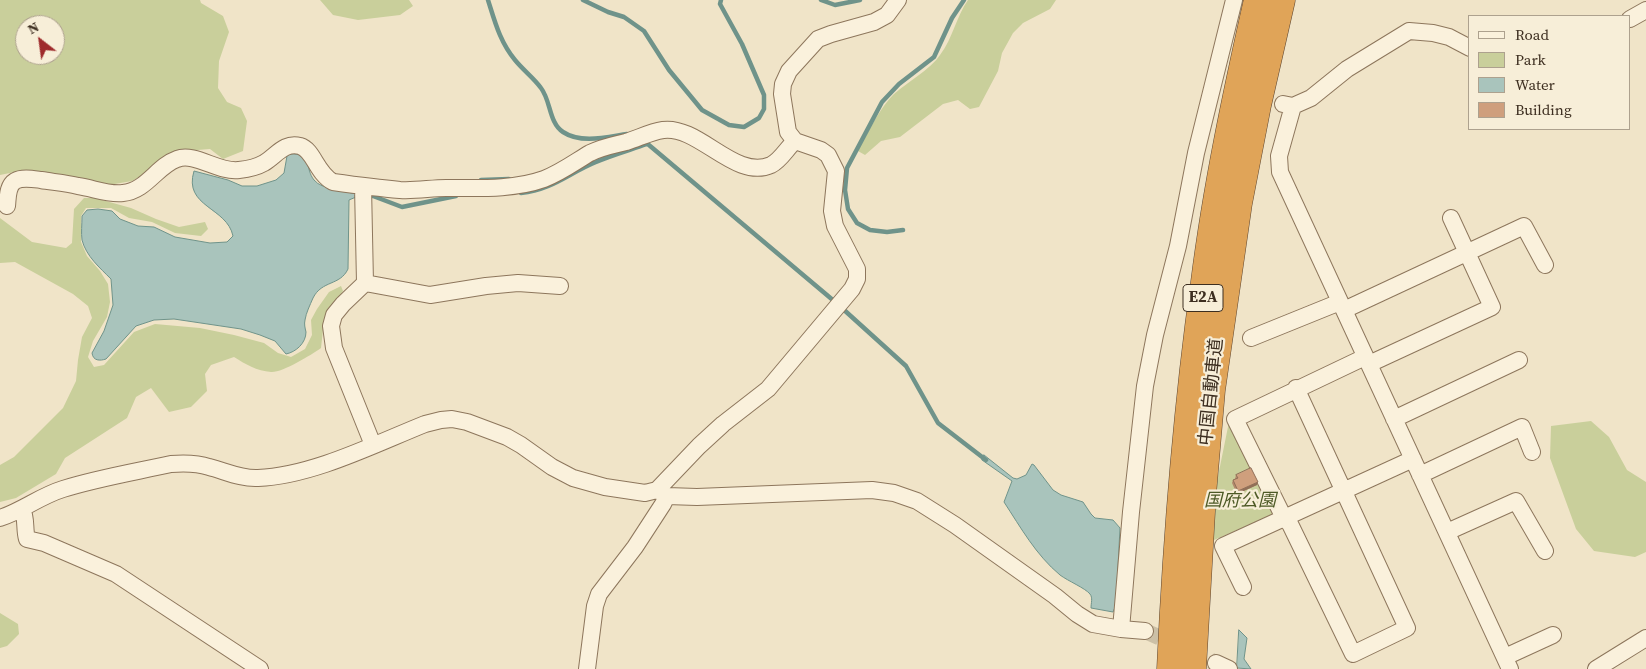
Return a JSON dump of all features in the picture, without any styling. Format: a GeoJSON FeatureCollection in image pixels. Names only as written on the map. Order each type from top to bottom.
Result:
{"type":"FeatureCollection","features":[{"type":"Feature","properties":{"kind":"highway","name":"中国自動車道"},"geometry":{"type":"LineString","coordinates":[[1171,669],[1182,492],[1191,387],[1205,280],[1225,161],[1258,0]]}},
{"type":"Feature","properties":{"kind":"highway","name":"中国自動車道"},"geometry":{"type":"LineString","coordinates":[[1213,667],[1202,494],[1211,390],[1238,203],[1257,105],[1281,0]]}},
{"type":"Feature","properties":{"kind":"street"},"geometry":{"type":"LineString","coordinates":[[587,669],[595,606],[599,594],[635,547],[663,504],[662,493],[699,446],[722,424],[768,389],[852,289],[857,279],[856,269],[833,218],[832,198],[836,172],[833,163],[828,155],[821,150],[795,141],[788,132],[782,94],[783,84],[789,71],[818,39],[874,22],[887,15],[898,0]]}},
{"type":"Feature","properties":{"kind":"street"},"geometry":{"type":"LineString","coordinates":[[1121,630],[1131,512],[1145,386],[1155,335],[1178,246],[1196,153],[1218,89],[1234,0]]}},
{"type":"Feature","properties":{"kind":"street"},"geometry":{"type":"LineString","coordinates":[[1631,18],[1646,10]]}},
{"type":"Feature","properties":{"kind":"street"},"geometry":{"type":"LineString","coordinates":[[1468,47],[1449,37],[1433,32],[1409,31],[1347,70],[1311,98],[1287,105],[1279,156],[1280,172],[1508,663],[1553,636]]}},
{"type":"Feature","properties":{"kind":"street"},"geometry":{"type":"LineString","coordinates":[[7,206],[9,187],[14,181],[26,178],[124,194],[139,188],[175,159],[184,157],[230,171],[250,168],[263,163],[290,145],[302,147],[309,151],[325,177],[333,182],[414,190],[493,188],[530,183],[556,173],[604,147],[664,130],[677,131],[690,136],[728,159],[749,167],[761,168],[772,164],[795,141]]}},
{"type":"Feature","properties":{"kind":"street"},"geometry":{"type":"LineString","coordinates":[[364,186],[362,192],[365,283],[342,304],[334,315],[330,326],[334,348],[373,445]]}},
{"type":"Feature","properties":{"kind":"street"},"geometry":{"type":"LineString","coordinates":[[1296,388],[1407,628],[1353,654],[1290,524],[1284,518],[1235,419],[1296,388],[1492,307],[1451,218]]}},
{"type":"Feature","properties":{"kind":"street"},"geometry":{"type":"LineString","coordinates":[[1251,338],[1342,306],[1524,226],[1545,265]]}},
{"type":"Feature","properties":{"kind":"street"},"geometry":{"type":"LineString","coordinates":[[365,283],[430,295],[518,283],[560,286]]}},
{"type":"Feature","properties":{"kind":"street"},"geometry":{"type":"LineString","coordinates":[[1394,419],[1519,360]]}},
{"type":"Feature","properties":{"kind":"street"},"geometry":{"type":"LineString","coordinates":[[0,518],[63,489],[171,464],[186,463],[208,466],[246,478],[289,474],[315,467],[425,424],[452,419],[467,422],[507,437],[522,445],[552,467],[573,478],[621,490],[706,497],[872,490],[894,493],[917,501],[955,524],[1093,624],[1121,630],[1145,631]]}},
{"type":"Feature","properties":{"kind":"street"},"geometry":{"type":"LineString","coordinates":[[1420,474],[1522,427],[1532,452]]}},
{"type":"Feature","properties":{"kind":"street"},"geometry":{"type":"LineString","coordinates":[[1243,586],[1223,546],[1413,459]]}},
{"type":"Feature","properties":{"kind":"street"},"geometry":{"type":"LineString","coordinates":[[1447,532],[1516,502],[1545,551]]}},
{"type":"Feature","properties":{"kind":"street"},"geometry":{"type":"LineString","coordinates":[[22,509],[25,516],[27,539],[44,542],[116,574],[260,669]]}},
{"type":"Feature","properties":{"kind":"street"},"geometry":{"type":"LineString","coordinates":[[1596,669],[1646,638]]}},
{"type":"Feature","properties":{"kind":"green space"},"geometry":{"type":"Polygon","coordinates":[[[0,0],[200,0],[201,3],[223,16],[229,32],[219,61],[218,88],[227,102],[241,108],[247,121],[243,151],[223,159],[210,149],[185,151],[132,181],[109,185],[41,171],[20,171],[0,175],[0,0]]]}},
{"type":"Feature","properties":{"kind":"green space"},"geometry":{"type":"Polygon","coordinates":[[[320,0],[409,0],[413,6],[400,15],[358,20],[333,15],[320,0]]]}},
{"type":"Feature","properties":{"kind":"green space"},"geometry":{"type":"Polygon","coordinates":[[[968,0],[1056,0],[1050,9],[1023,23],[1013,33],[1002,53],[998,71],[979,107],[970,109],[958,100],[943,104],[900,137],[881,141],[865,155],[858,151],[888,100],[931,65],[940,55],[968,0]]]}},
{"type":"Feature","properties":{"kind":"green space"},"geometry":{"type":"Polygon","coordinates":[[[84,198],[95,198],[131,208],[179,227],[205,222],[208,229],[201,236],[175,233],[152,222],[129,218],[111,208],[86,208],[81,216],[81,242],[87,256],[108,284],[110,302],[107,317],[93,341],[88,357],[94,367],[104,365],[134,332],[155,324],[200,328],[234,335],[264,343],[278,353],[291,357],[305,349],[312,335],[311,320],[329,292],[341,286],[343,291],[329,311],[323,330],[321,348],[311,355],[276,372],[256,369],[234,357],[211,365],[205,374],[207,391],[191,407],[169,412],[151,388],[136,397],[127,418],[65,458],[56,474],[16,498],[0,502],[0,465],[14,457],[63,408],[76,381],[82,337],[92,318],[88,306],[73,294],[15,262],[0,263],[0,218],[32,242],[66,248],[72,243],[74,209],[84,198]]]}},
{"type":"Feature","properties":{"kind":"green space","name":"国府公園"},"geometry":{"type":"Polygon","coordinates":[[[1230,417],[1274,514],[1214,540],[1213,514],[1216,486],[1230,417]]]}},
{"type":"Feature","properties":{"kind":"green space"},"geometry":{"type":"Polygon","coordinates":[[[1591,421],[1609,437],[1627,470],[1646,482],[1646,552],[1635,557],[1594,551],[1576,529],[1550,458],[1551,426],[1591,421]]]}},
{"type":"Feature","properties":{"kind":"green space"},"geometry":{"type":"Polygon","coordinates":[[[0,613],[18,624],[19,634],[7,646],[0,648],[0,613]]]}},
{"type":"Feature","properties":{"kind":"water"},"geometry":{"type":"Polygon","coordinates":[[[297,154],[305,158],[311,176],[322,186],[355,193],[356,197],[349,200],[348,269],[340,278],[321,288],[313,298],[306,317],[306,336],[300,346],[286,354],[275,341],[241,329],[174,319],[154,320],[136,326],[106,359],[95,359],[92,353],[104,331],[113,305],[111,279],[90,256],[82,240],[82,216],[87,210],[112,211],[120,219],[138,226],[154,227],[175,237],[210,243],[227,242],[233,236],[229,226],[200,200],[192,183],[194,171],[228,180],[242,186],[257,186],[276,180],[284,173],[287,156],[297,154]]]}},
{"type":"Feature","properties":{"kind":"water"},"geometry":{"type":"Polygon","coordinates":[[[984,455],[1013,478],[1017,479],[1026,475],[1032,464],[1034,465],[1053,490],[1061,495],[1083,502],[1095,518],[1113,520],[1120,528],[1116,605],[1113,612],[1091,608],[1092,599],[1090,594],[1060,575],[1036,550],[1004,502],[1012,481],[982,460],[984,455]]]}},
{"type":"Feature","properties":{"kind":"water"},"geometry":{"type":"Polygon","coordinates":[[[1239,630],[1247,638],[1244,659],[1251,669],[1237,668],[1239,630]]]}},
{"type":"Feature","properties":{"kind":"building"},"geometry":{"type":"Polygon","coordinates":[[[1251,468],[1258,482],[1238,491],[1233,480],[1238,478],[1236,475],[1251,468]]]}},
{"type":"Feature","properties":{"kind":"waterway"},"geometry":{"type":"LineString","coordinates":[[488,0],[498,32],[505,46],[515,60],[541,88],[558,128],[570,136],[586,139],[627,134]]}},
{"type":"Feature","properties":{"kind":"waterway"},"geometry":{"type":"LineString","coordinates":[[583,0],[608,12],[624,17],[644,31],[669,70],[702,110],[729,125],[744,127],[759,118],[764,109],[764,95],[742,44],[720,4],[721,0]]}},
{"type":"Feature","properties":{"kind":"waterway"},"geometry":{"type":"LineString","coordinates":[[821,0],[835,5],[860,0]]}},
{"type":"Feature","properties":{"kind":"waterway"},"geometry":{"type":"LineString","coordinates":[[903,230],[887,232],[870,230],[857,223],[848,209],[845,190],[847,168],[882,102],[899,84],[934,57],[952,18],[964,0]]}},
{"type":"Feature","properties":{"kind":"waterway"},"geometry":{"type":"LineString","coordinates":[[643,140],[834,301]]}},
{"type":"Feature","properties":{"kind":"waterway"},"geometry":{"type":"LineString","coordinates":[[521,193],[542,188],[586,166],[647,144]]}},
{"type":"Feature","properties":{"kind":"waterway"},"geometry":{"type":"LineString","coordinates":[[481,180],[509,179]]}},
{"type":"Feature","properties":{"kind":"waterway"},"geometry":{"type":"LineString","coordinates":[[367,196],[373,196],[402,207],[456,196]]}},
{"type":"Feature","properties":{"kind":"waterway"},"geometry":{"type":"LineString","coordinates":[[843,309],[906,366],[938,423],[986,460]]}},
{"type":"Feature","properties":{"kind":"tunnel"},"geometry":{"type":"LineString","coordinates":[[1145,631],[1216,663]]}}]}
